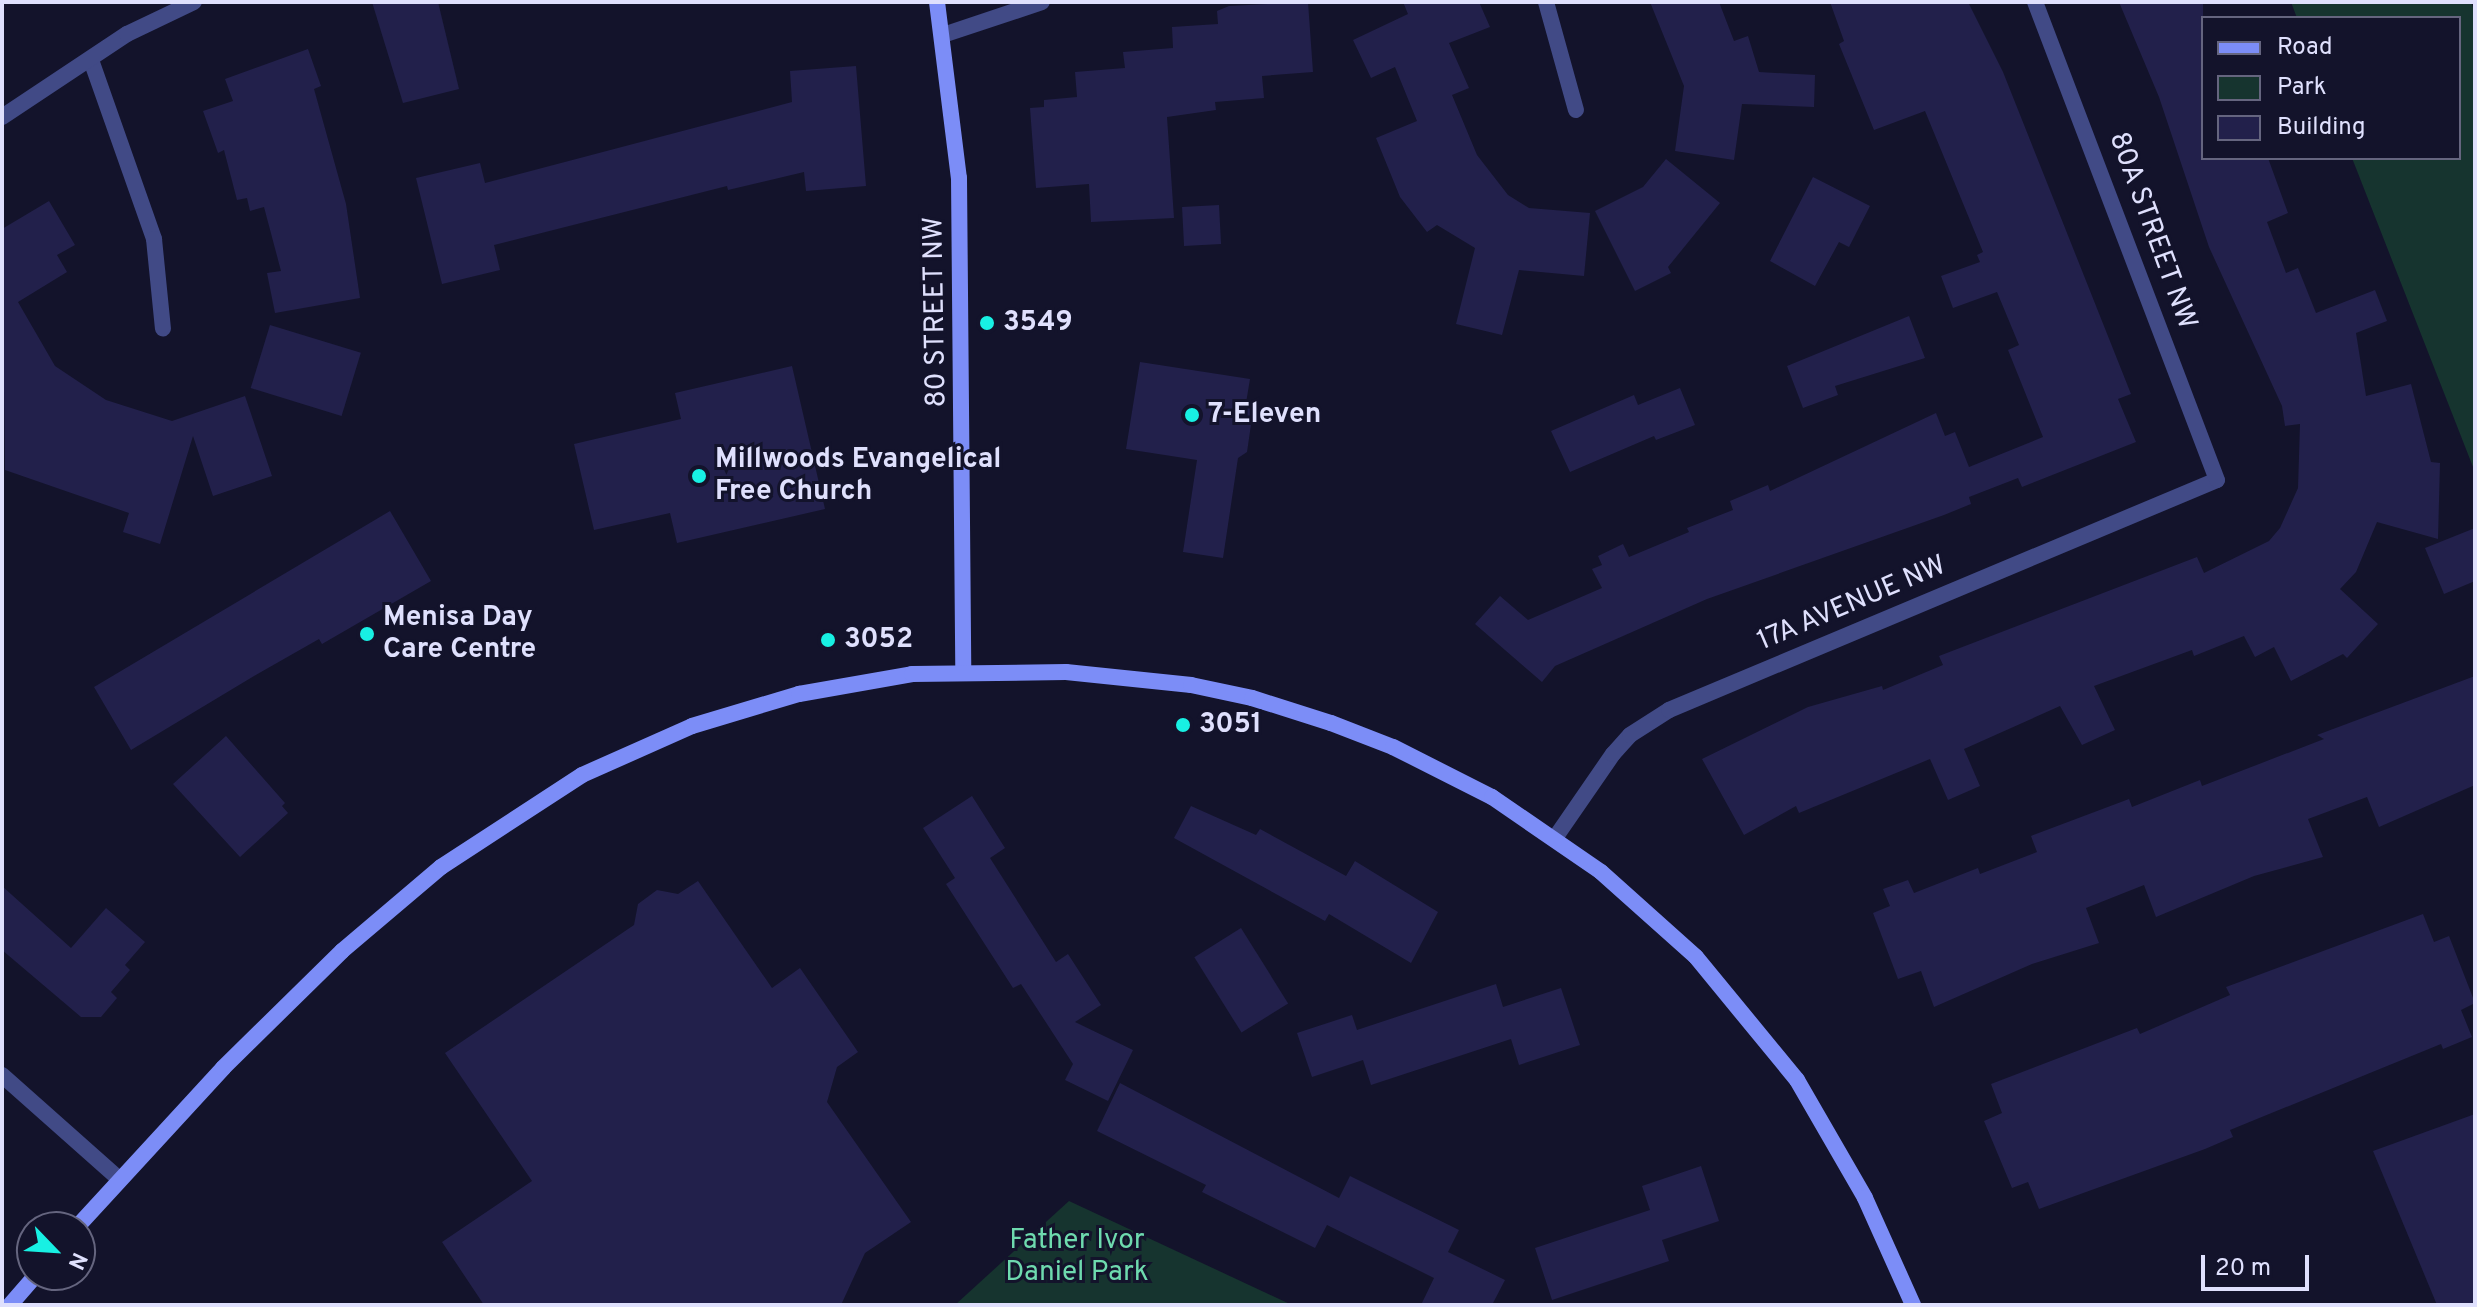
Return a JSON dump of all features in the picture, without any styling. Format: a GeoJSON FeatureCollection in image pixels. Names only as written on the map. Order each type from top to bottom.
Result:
{"type":"FeatureCollection","features":[{"type":"Feature","properties":{"kind":"street"},"geometry":{"type":"LineString","coordinates":[[2,117],[127,34],[194,2]]}},
{"type":"Feature","properties":{"kind":"street","name":"80 STREET NW"},"geometry":{"type":"LineString","coordinates":[[937,2],[955,120],[962,240],[963,672]]}},
{"type":"Feature","properties":{"kind":"street"},"geometry":{"type":"LineString","coordinates":[[943,35],[1042,2]]}},
{"type":"Feature","properties":{"kind":"street"},"geometry":{"type":"LineString","coordinates":[[1546,2],[1576,110]]}},
{"type":"Feature","properties":{"kind":"street","name":"80A STREET NW"},"geometry":{"type":"LineString","coordinates":[[2035,2],[2217,480]]}},
{"type":"Feature","properties":{"kind":"street"},"geometry":{"type":"LineString","coordinates":[[91,60],[154,239],[163,329]]}},
{"type":"Feature","properties":{"kind":"street","name":"17A AVENUE NW"},"geometry":{"type":"LineString","coordinates":[[1555,838],[1613,754],[1630,735],[1669,710],[2217,480]]}},
{"type":"Feature","properties":{"kind":"street"},"geometry":{"type":"LineString","coordinates":[[91,1211],[342,951],[418,886],[511,817],[582,775],[692,726],[854,683],[963,672],[1115,674],[1265,701],[1393,747],[1492,797],[1555,838],[1670,930],[1769,1041],[1824,1123],[1913,1305]]}},
{"type":"Feature","properties":{"kind":"street"},"geometry":{"type":"LineString","coordinates":[[2,1075],[119,1179]]}},
{"type":"Feature","properties":{"kind":"green space"},"geometry":{"type":"Polygon","coordinates":[[[2291,2],[2471,2],[2475,13],[2475,472],[2353,160],[2461,160],[2461,16],[2296,16],[2291,2]]]}},
{"type":"Feature","properties":{"kind":"green space","name":"Father Ivor Daniel Park"},"geometry":{"type":"Polygon","coordinates":[[[1069,1201],[1292,1305],[955,1305],[1069,1201]]]}},
{"type":"Feature","properties":{"kind":"building"},"geometry":{"type":"Polygon","coordinates":[[[372,2],[438,2],[459,89],[403,103],[372,2]]]}},
{"type":"Feature","properties":{"kind":"building"},"geometry":{"type":"Polygon","coordinates":[[[1308,2],[1313,72],[1262,76],[1264,98],[1215,102],[1216,110],[1167,117],[1174,218],[1091,222],[1089,184],[1036,188],[1030,108],[1044,107],[1044,100],[1077,97],[1075,72],[1125,68],[1123,52],[1173,48],[1172,27],[1218,24],[1217,11],[1229,6],[1308,2]]]}},
{"type":"Feature","properties":{"kind":"building"},"geometry":{"type":"Polygon","coordinates":[[[1403,2],[1479,2],[1490,27],[1449,43],[1469,88],[1452,95],[1477,155],[1508,195],[1529,208],[1590,213],[1584,276],[1519,270],[1502,335],[1456,324],[1475,248],[1437,225],[1427,232],[1400,197],[1376,138],[1417,121],[1395,67],[1371,78],[1353,40],[1408,14],[1403,2]]]}},
{"type":"Feature","properties":{"kind":"building"},"geometry":{"type":"Polygon","coordinates":[[[1650,2],[1719,2],[1734,41],[1748,36],[1759,72],[1815,75],[1814,107],[1742,104],[1734,160],[1675,151],[1684,86],[1650,2]]]}},
{"type":"Feature","properties":{"kind":"building"},"geometry":{"type":"Polygon","coordinates":[[[1830,2],[1968,2],[2003,72],[2131,394],[2118,399],[2136,442],[2022,487],[2018,478],[1969,497],[1971,504],[1944,515],[1707,599],[1555,666],[1542,682],[1475,624],[1500,596],[1528,620],[1602,588],[1592,569],[1602,565],[1598,556],[1623,544],[1629,557],[1689,532],[1687,528],[1733,510],[1730,501],[1768,485],[1770,491],[1936,413],[1945,436],[1955,432],[1969,467],[2043,437],[2008,350],[2019,345],[1997,292],[1953,308],[1941,276],[1980,262],[1977,255],[1983,252],[1925,111],[1874,130],[1839,44],[1844,41],[1830,2]]]}},
{"type":"Feature","properties":{"kind":"building"},"geometry":{"type":"Polygon","coordinates":[[[2119,2],[2203,2],[2201,160],[2269,160],[2288,213],[2267,222],[2286,273],[2298,268],[2316,313],[2375,290],[2387,321],[2356,333],[2366,396],[2411,384],[2431,462],[2440,463],[2438,539],[2377,522],[2356,572],[2340,589],[2378,624],[2347,658],[2343,654],[2291,681],[2274,647],[2255,657],[2244,636],[2194,656],[2192,650],[2094,686],[2115,730],[2082,745],[2060,706],[1964,749],[1980,786],[1948,800],[1930,759],[1799,813],[1796,806],[1744,835],[1702,759],[1808,707],[1882,686],[1883,690],[1943,665],[1939,656],[2197,557],[2204,573],[2269,541],[2280,528],[2298,488],[2300,424],[2285,426],[2282,406],[2209,247],[2159,97],[2119,2]]]}},
{"type":"Feature","properties":{"kind":"building"},"geometry":{"type":"Polygon","coordinates":[[[308,49],[321,86],[314,89],[346,204],[360,298],[275,313],[267,273],[281,271],[264,207],[250,211],[247,198],[237,200],[224,150],[218,153],[203,111],[233,101],[225,79],[308,49]]]}},
{"type":"Feature","properties":{"kind":"building"},"geometry":{"type":"Polygon","coordinates":[[[856,66],[866,186],[806,191],[804,172],[728,190],[727,186],[494,245],[500,270],[442,284],[416,178],[480,163],[485,183],[792,102],[790,71],[856,66]]]}},
{"type":"Feature","properties":{"kind":"building"},"geometry":{"type":"Polygon","coordinates":[[[1666,159],[1720,203],[1668,267],[1671,273],[1635,291],[1595,211],[1643,187],[1666,159]]]}},
{"type":"Feature","properties":{"kind":"building"},"geometry":{"type":"Polygon","coordinates":[[[1813,177],[1870,206],[1849,247],[1839,242],[1815,286],[1770,261],[1813,177]]]}},
{"type":"Feature","properties":{"kind":"building"},"geometry":{"type":"Polygon","coordinates":[[[49,201],[75,245],[57,255],[67,272],[18,302],[55,366],[106,400],[172,421],[245,396],[272,476],[213,496],[193,436],[160,544],[123,532],[129,513],[5,470],[2,229],[49,201]]]}},
{"type":"Feature","properties":{"kind":"building"},"geometry":{"type":"Polygon","coordinates":[[[1219,205],[1221,244],[1184,246],[1182,207],[1219,205]]]}},
{"type":"Feature","properties":{"kind":"building"},"geometry":{"type":"Polygon","coordinates":[[[1909,316],[1925,358],[1835,386],[1838,395],[1803,408],[1787,366],[1909,316]]]}},
{"type":"Feature","properties":{"kind":"building"},"geometry":{"type":"Polygon","coordinates":[[[270,325],[361,353],[342,416],[251,388],[270,325]]]}},
{"type":"Feature","properties":{"kind":"building","name":"7-Eleven"},"geometry":{"type":"Polygon","coordinates":[[[1140,362],[1250,379],[1246,403],[1254,404],[1247,452],[1238,458],[1223,558],[1183,552],[1197,460],[1126,449],[1140,362]]]}},
{"type":"Feature","properties":{"kind":"building","name":"Millwoods Evangelical Free Church"},"geometry":{"type":"Polygon","coordinates":[[[792,366],[825,509],[677,543],[670,513],[594,530],[574,444],[681,419],[675,393],[792,366]]]}},
{"type":"Feature","properties":{"kind":"building"},"geometry":{"type":"Polygon","coordinates":[[[1680,388],[1695,425],[1656,440],[1654,436],[1570,472],[1551,431],[1634,395],[1638,405],[1680,388]]]}},
{"type":"Feature","properties":{"kind":"building"},"geometry":{"type":"Polygon","coordinates":[[[390,511],[431,581],[322,644],[319,639],[131,750],[94,687],[390,511]]]}},
{"type":"Feature","properties":{"kind":"building"},"geometry":{"type":"Polygon","coordinates":[[[2475,528],[2475,581],[2444,594],[2425,548],[2475,528]]]}},
{"type":"Feature","properties":{"kind":"building"},"geometry":{"type":"Polygon","coordinates":[[[2475,676],[2475,785],[2379,827],[2367,797],[2308,819],[2323,857],[2254,876],[2156,917],[2144,885],[2086,908],[2099,943],[2032,964],[1934,1007],[1921,971],[1898,979],[1873,913],[1890,906],[1883,889],[1908,880],[1914,893],[1978,868],[1980,874],[2037,852],[2031,836],[2129,799],[2132,807],[2200,780],[2202,786],[2324,739],[2317,735],[2475,676]]]}},
{"type":"Feature","properties":{"kind":"building"},"geometry":{"type":"Polygon","coordinates":[[[226,736],[285,803],[282,806],[288,813],[240,857],[173,784],[226,736]]]}},
{"type":"Feature","properties":{"kind":"building"},"geometry":{"type":"Polygon","coordinates":[[[972,796],[1005,848],[990,858],[1056,962],[1068,954],[1101,1005],[1075,1022],[1133,1050],[1108,1101],[1065,1080],[1073,1064],[1021,984],[1013,988],[946,884],[955,878],[923,828],[972,796]]]}},
{"type":"Feature","properties":{"kind":"building"},"geometry":{"type":"Polygon","coordinates":[[[1191,806],[1256,835],[1260,829],[1346,876],[1355,861],[1438,912],[1411,963],[1329,914],[1325,921],[1174,838],[1191,806]]]}},
{"type":"Feature","properties":{"kind":"building"},"geometry":{"type":"Polygon","coordinates":[[[698,881],[772,988],[800,968],[858,1052],[837,1067],[827,1102],[911,1222],[865,1253],[841,1305],[484,1305],[442,1242],[532,1181],[445,1053],[634,925],[638,904],[657,890],[678,894],[698,881]]]}},
{"type":"Feature","properties":{"kind":"building"},"geometry":{"type":"Polygon","coordinates":[[[2,886],[71,948],[106,908],[145,942],[125,965],[130,970],[111,992],[117,998],[101,1017],[81,1017],[2,950],[2,886]]]}},
{"type":"Feature","properties":{"kind":"building"},"geometry":{"type":"Polygon","coordinates":[[[2423,914],[2434,942],[2449,936],[2475,1003],[2461,1010],[2472,1037],[2443,1049],[2441,1044],[2230,1130],[2233,1137],[2205,1149],[2039,1209],[2028,1182],[2012,1188],[1984,1121],[2002,1113],[1991,1084],[2137,1028],[2140,1034],[2230,995],[2226,987],[2423,914]]]}},
{"type":"Feature","properties":{"kind":"building"},"geometry":{"type":"Polygon","coordinates":[[[1241,928],[1288,1003],[1242,1033],[1194,957],[1241,928]]]}},
{"type":"Feature","properties":{"kind":"building"},"geometry":{"type":"Polygon","coordinates":[[[1496,984],[1503,1007],[1561,988],[1580,1045],[1519,1065],[1511,1039],[1371,1085],[1363,1060],[1312,1077],[1297,1033],[1352,1015],[1357,1030],[1496,984]]]}},
{"type":"Feature","properties":{"kind":"building"},"geometry":{"type":"Polygon","coordinates":[[[1120,1083],[1339,1198],[1350,1176],[1459,1230],[1448,1252],[1505,1280],[1492,1305],[1421,1305],[1434,1278],[1327,1225],[1315,1248],[1202,1192],[1206,1185],[1097,1131],[1120,1083]]]}},
{"type":"Feature","properties":{"kind":"building"},"geometry":{"type":"Polygon","coordinates":[[[2475,1114],[2475,1305],[2437,1305],[2373,1151],[2475,1114]]]}},
{"type":"Feature","properties":{"kind":"building"},"geometry":{"type":"Polygon","coordinates":[[[1701,1166],[1719,1221],[1662,1240],[1669,1261],[1552,1300],[1535,1248],[1650,1210],[1642,1186],[1701,1166]]]}},
{"type":"Feature","properties":{"kind":"place","name":"3549"},"geometry":{"type":"Point","coordinates":[987,323]}},
{"type":"Feature","properties":{"kind":"place","name":"7-Eleven"},"geometry":{"type":"Point","coordinates":[1192,415]}},
{"type":"Feature","properties":{"kind":"place","name":"Millwoods Evangelical Free Church"},"geometry":{"type":"Point","coordinates":[699,476]}},
{"type":"Feature","properties":{"kind":"place","name":"Menisa Day Care Centre"},"geometry":{"type":"Point","coordinates":[367,634]}},
{"type":"Feature","properties":{"kind":"place","name":"3052"},"geometry":{"type":"Point","coordinates":[828,640]}},
{"type":"Feature","properties":{"kind":"place","name":"3051"},"geometry":{"type":"Point","coordinates":[1183,725]}}]}
